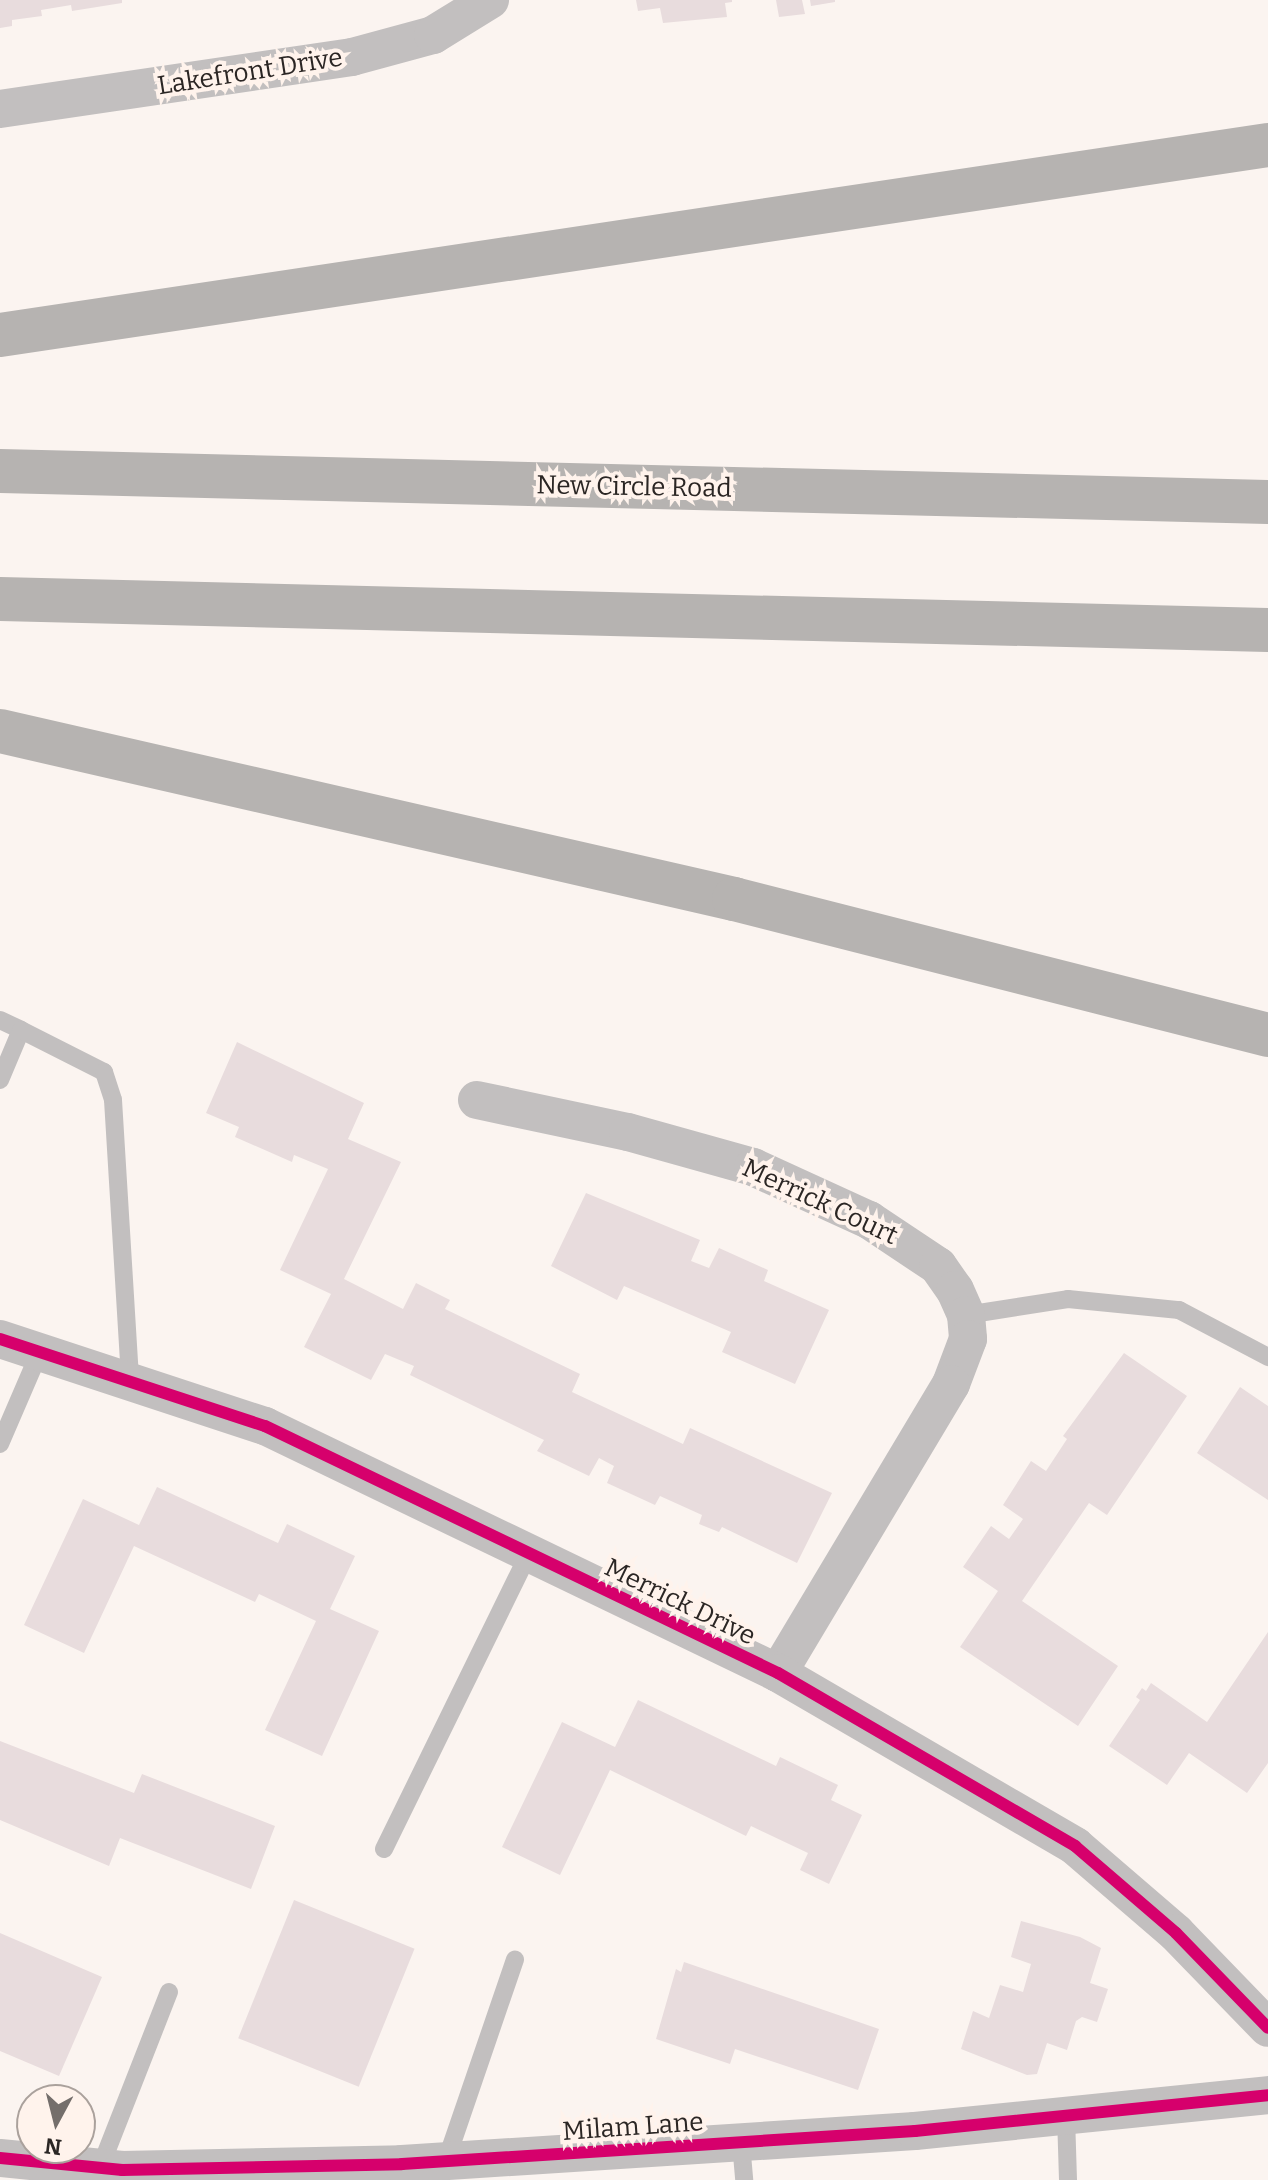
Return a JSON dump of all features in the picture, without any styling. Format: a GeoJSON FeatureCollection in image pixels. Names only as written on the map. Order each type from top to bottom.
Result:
{"type":"FeatureCollection","features":[{"type":"Feature","properties":{"kind":"highway"},"geometry":{"type":"LineString","coordinates":[[0,335],[1268,145]]}},
{"type":"Feature","properties":{"kind":"highway","name":"New Circle Road"},"geometry":{"type":"LineString","coordinates":[[0,471],[1268,502]]}},
{"type":"Feature","properties":{"kind":"highway"},"geometry":{"type":"LineString","coordinates":[[0,599],[1268,630]]}},
{"type":"Feature","properties":{"kind":"highway"},"geometry":{"type":"LineString","coordinates":[[0,731],[734,899],[1268,1035]]}},
{"type":"Feature","properties":{"kind":"street","name":"Lakefront Drive"},"geometry":{"type":"LineString","coordinates":[[0,109],[352,57],[433,35],[490,0]]}},
{"type":"Feature","properties":{"kind":"street","name":"Merrick Court"},"geometry":{"type":"LineString","coordinates":[[477,1100],[628,1132],[753,1167],[869,1220],[910,1245],[938,1266],[966,1315]]}},
{"type":"Feature","properties":{"kind":"street"},"geometry":{"type":"LineString","coordinates":[[778,1673],[951,1384],[968,1339],[966,1315]]}},
{"type":"Feature","properties":{"kind":"street","name":"Merrick Drive"},"geometry":{"type":"LineString","coordinates":[[0,1339],[41,1349],[265,1426],[778,1673],[1075,1846],[1176,1933],[1268,2028]]}},
{"type":"Feature","properties":{"kind":"street","name":"Milam Lane"},"geometry":{"type":"LineString","coordinates":[[0,2158],[100,2168],[345,2173],[446,2161],[741,2143],[1066,2116],[1268,2095]]}},
{"type":"Feature","properties":{"kind":"lane"},"geometry":{"type":"LineString","coordinates":[[0,1020],[104,1072],[113,1100],[130,1379]]}},
{"type":"Feature","properties":{"kind":"lane"},"geometry":{"type":"LineString","coordinates":[[0,1080],[21,1030]]}},
{"type":"Feature","properties":{"kind":"lane"},"geometry":{"type":"LineString","coordinates":[[966,1315],[1068,1299],[1179,1310],[1268,1357]]}},
{"type":"Feature","properties":{"kind":"lane"},"geometry":{"type":"LineString","coordinates":[[0,1444],[41,1349]]}},
{"type":"Feature","properties":{"kind":"lane"},"geometry":{"type":"LineString","coordinates":[[384,1849],[529,1553]]}},
{"type":"Feature","properties":{"kind":"lane"},"geometry":{"type":"LineString","coordinates":[[446,2161],[515,1960]]}},
{"type":"Feature","properties":{"kind":"lane"},"geometry":{"type":"LineString","coordinates":[[100,2168],[169,1992]]}},
{"type":"Feature","properties":{"kind":"lane"},"geometry":{"type":"LineString","coordinates":[[1066,2116],[1068,2180]]}},
{"type":"Feature","properties":{"kind":"lane"},"geometry":{"type":"LineString","coordinates":[[741,2143],[744,2180]]}},
{"type":"Feature","properties":{"kind":"building"},"geometry":{"type":"Polygon","coordinates":[[[0,0],[122,0],[122,3],[72,11],[71,5],[41,10],[42,16],[12,20],[12,26],[0,28],[0,0]]]}},
{"type":"Feature","properties":{"kind":"building"},"geometry":{"type":"Polygon","coordinates":[[[636,0],[732,2],[725,3],[727,17],[663,23],[660,8],[638,11],[636,0]]]}},
{"type":"Feature","properties":{"kind":"building"},"geometry":{"type":"Polygon","coordinates":[[[776,0],[802,0],[805,14],[779,17],[776,0]]]}},
{"type":"Feature","properties":{"kind":"building"},"geometry":{"type":"Polygon","coordinates":[[[810,0],[835,0],[835,2],[811,6],[810,0]]]}},
{"type":"Feature","properties":{"kind":"building"},"geometry":{"type":"Polygon","coordinates":[[[237,1042],[364,1103],[348,1139],[401,1162],[344,1279],[403,1309],[416,1283],[450,1300],[445,1309],[580,1374],[572,1392],[683,1444],[690,1428],[832,1493],[797,1563],[722,1527],[719,1532],[699,1524],[702,1515],[660,1496],[655,1505],[607,1483],[614,1466],[599,1458],[589,1476],[537,1451],[544,1440],[410,1375],[414,1366],[385,1354],[371,1380],[304,1347],[331,1294],[280,1270],[328,1169],[294,1155],[292,1162],[235,1137],[239,1127],[206,1113],[237,1042]]]}},
{"type":"Feature","properties":{"kind":"building"},"geometry":{"type":"Polygon","coordinates":[[[586,1193],[700,1240],[691,1261],[709,1268],[719,1248],[768,1270],[764,1281],[829,1310],[795,1384],[722,1352],[731,1332],[624,1286],[617,1300],[551,1266],[586,1193]]]}},
{"type":"Feature","properties":{"kind":"building"},"geometry":{"type":"Polygon","coordinates":[[[1124,1353],[1187,1396],[1107,1515],[1089,1503],[1022,1601],[1118,1666],[1078,1726],[960,1647],[998,1591],[963,1567],[991,1526],[1009,1539],[1023,1519],[1003,1505],[1031,1461],[1046,1471],[1067,1439],[1063,1436],[1124,1353]]]}},
{"type":"Feature","properties":{"kind":"building"},"geometry":{"type":"Polygon","coordinates":[[[1240,1387],[1268,1406],[1268,1500],[1197,1453],[1240,1387]]]}},
{"type":"Feature","properties":{"kind":"building"},"geometry":{"type":"Polygon","coordinates":[[[157,1487],[278,1543],[287,1524],[355,1556],[330,1609],[379,1631],[322,1756],[265,1730],[316,1621],[259,1594],[255,1602],[134,1546],[84,1653],[24,1625],[83,1499],[139,1525],[157,1487]]]}},
{"type":"Feature","properties":{"kind":"building"},"geometry":{"type":"Polygon","coordinates":[[[1268,1632],[1268,1763],[1247,1793],[1189,1753],[1167,1785],[1109,1746],[1140,1700],[1136,1697],[1142,1688],[1146,1691],[1151,1683],[1207,1722],[1268,1632]]]}},
{"type":"Feature","properties":{"kind":"building"},"geometry":{"type":"Polygon","coordinates":[[[638,1700],[776,1766],[780,1757],[838,1785],[831,1800],[862,1815],[829,1884],[800,1870],[808,1853],[751,1826],[746,1836],[610,1770],[560,1875],[502,1847],[562,1722],[615,1747],[638,1700]]]}},
{"type":"Feature","properties":{"kind":"building"},"geometry":{"type":"Polygon","coordinates":[[[0,1741],[134,1793],[142,1774],[275,1826],[251,1889],[120,1838],[109,1866],[0,1820],[0,1741]]]}},
{"type":"Feature","properties":{"kind":"building"},"geometry":{"type":"Polygon","coordinates":[[[294,1900],[415,1949],[359,2087],[238,2038],[294,1900]]]}},
{"type":"Feature","properties":{"kind":"building"},"geometry":{"type":"Polygon","coordinates":[[[1021,1921],[1080,1937],[1101,1948],[1090,1983],[1108,1989],[1097,2022],[1082,2017],[1076,2021],[1067,2050],[1047,2043],[1037,2074],[1027,2075],[961,2049],[973,2011],[989,2018],[1000,1985],[1023,1992],[1031,1964],[1011,1957],[1021,1921]]]}},
{"type":"Feature","properties":{"kind":"building"},"geometry":{"type":"Polygon","coordinates":[[[0,1933],[102,1977],[59,2076],[0,2051],[0,1933]]]}},
{"type":"Feature","properties":{"kind":"building"},"geometry":{"type":"Polygon","coordinates":[[[684,1962],[879,2029],[858,2090],[735,2049],[730,2064],[656,2039],[676,1969],[681,1972],[684,1962]]]}},
{"type":"Feature","properties":{"kind":"cycle path"},"geometry":{"type":"LineString","coordinates":[[0,1339],[265,1426],[778,1673],[1075,1846],[1176,1933],[1268,2028]]}},
{"type":"Feature","properties":{"kind":"cycle path"},"geometry":{"type":"LineString","coordinates":[[0,2158],[122,2170],[402,2164],[915,2131],[1268,2095]]}}]}
